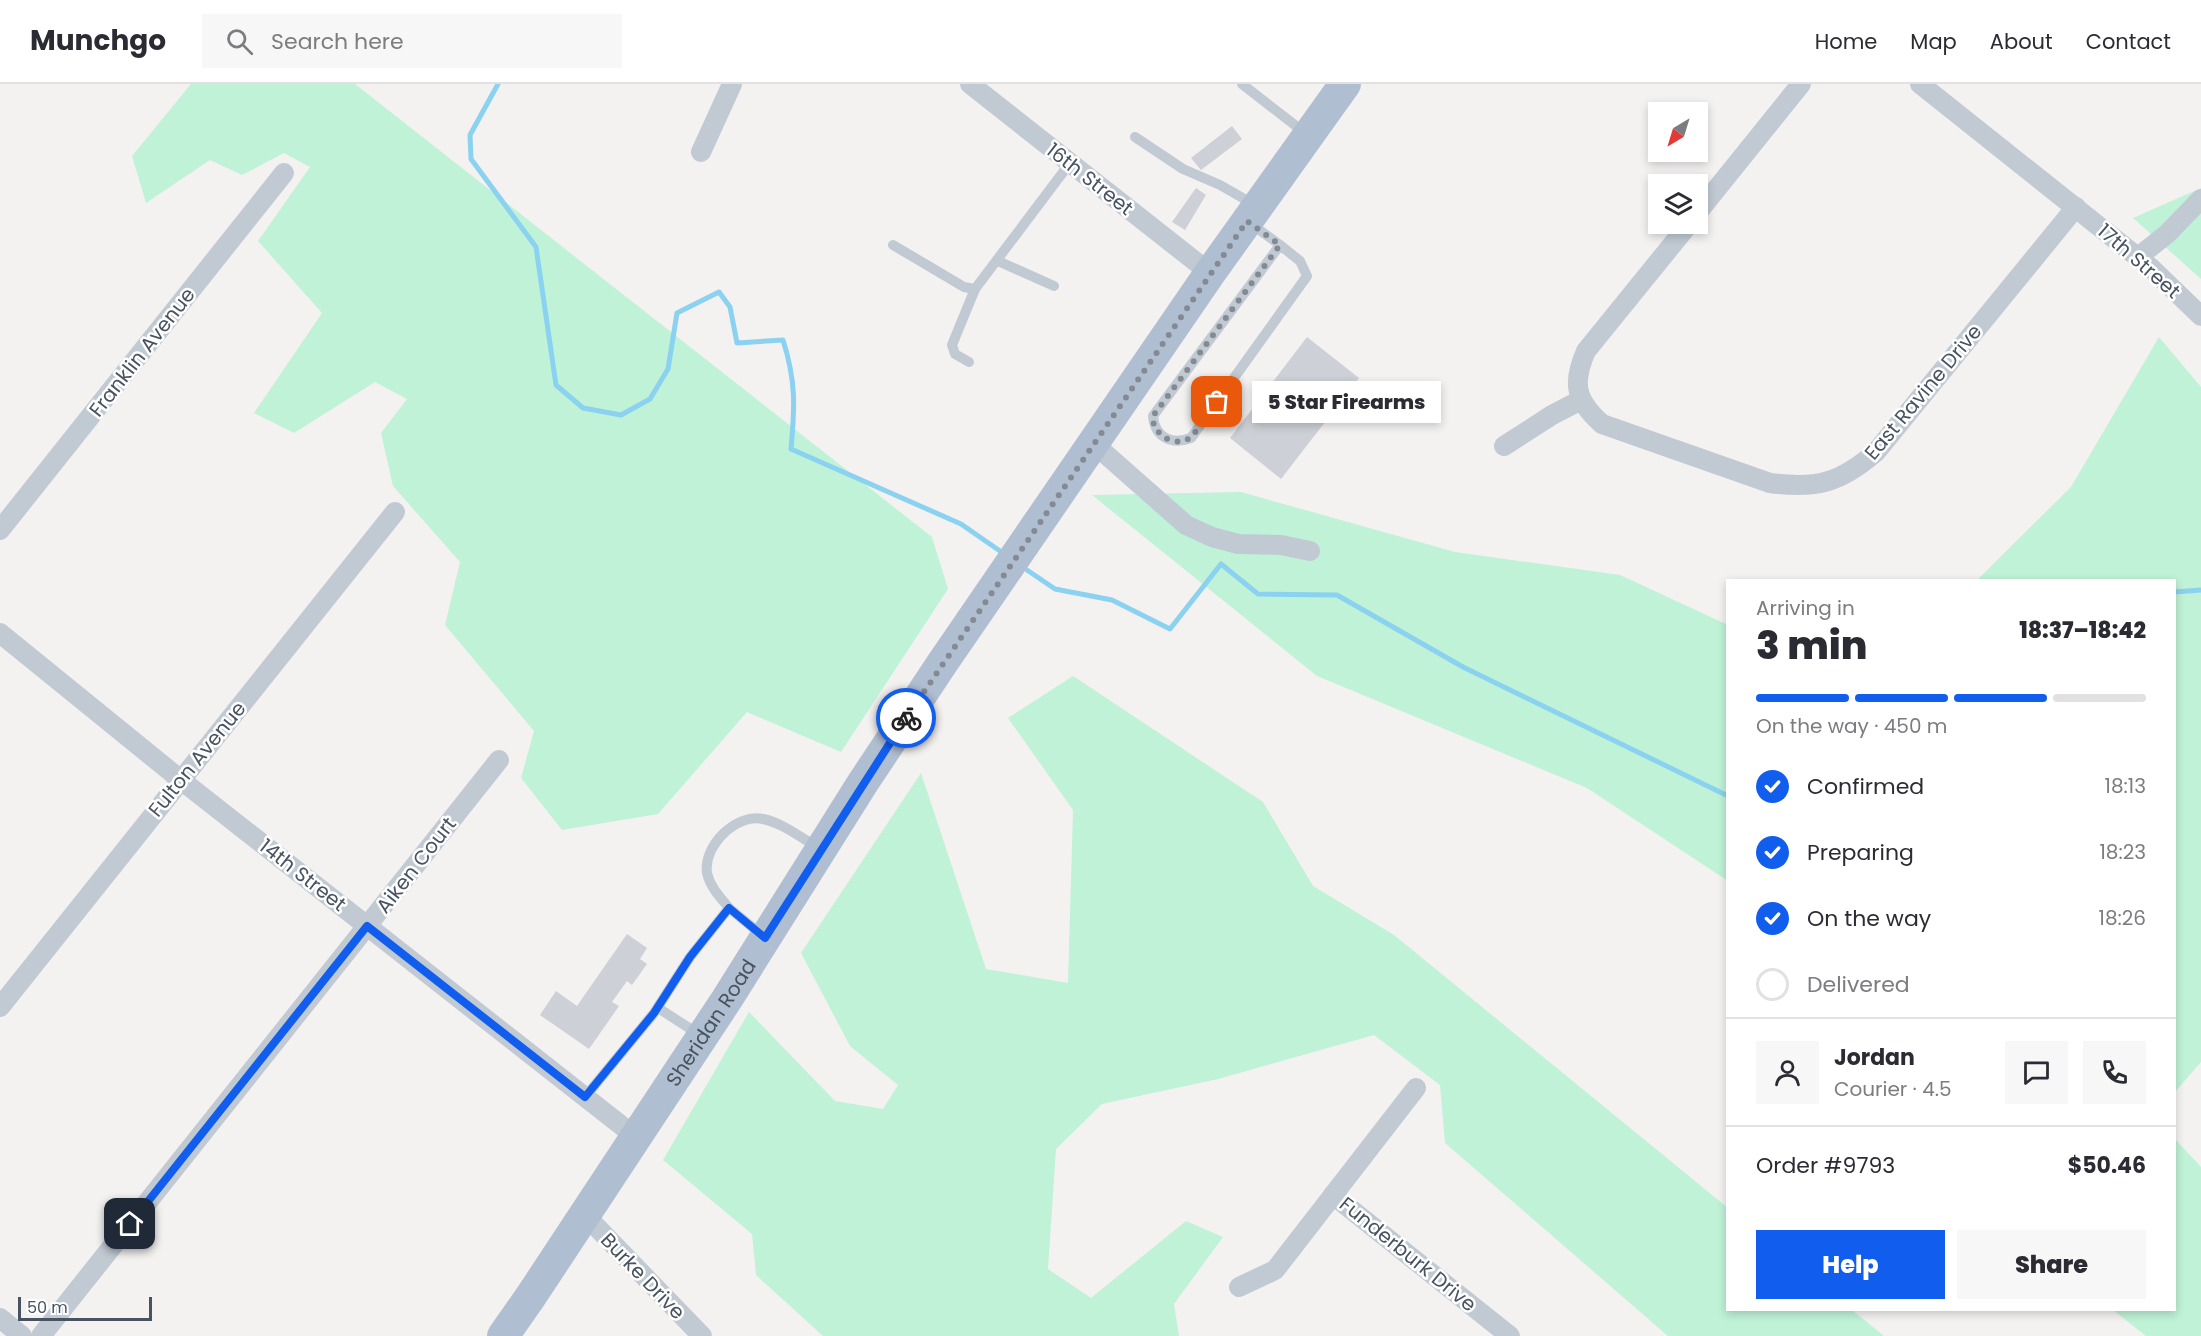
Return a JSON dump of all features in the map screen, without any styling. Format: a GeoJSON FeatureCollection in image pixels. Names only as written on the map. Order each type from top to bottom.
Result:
{"type":"FeatureCollection","features":[{"type":"Feature","properties":{"kind":"main road","name":"Sheridan Road"},"geometry":{"type":"LineString","coordinates":[[503,1336],[702,1036],[943,662],[1210,273],[1345,84]]}},
{"type":"Feature","properties":{"kind":"street"},"geometry":{"type":"LineString","coordinates":[[701,152],[732,84]]}},
{"type":"Feature","properties":{"kind":"street","name":"16th Street"},"geometry":{"type":"LineString","coordinates":[[970,84],[1210,273]]}},
{"type":"Feature","properties":{"kind":"street"},"geometry":{"type":"LineString","coordinates":[[1708,200],[1801,84]]}},
{"type":"Feature","properties":{"kind":"street","name":"17th Street"},"geometry":{"type":"LineString","coordinates":[[1920,84],[2138,257],[2201,316]]}},
{"type":"Feature","properties":{"kind":"street","name":"Franklin Avenue"},"geometry":{"type":"LineString","coordinates":[[0,530],[284,173]]}},
{"type":"Feature","properties":{"kind":"street"},"geometry":{"type":"LineString","coordinates":[[2138,257],[2167,234],[2201,199]]}},
{"type":"Feature","properties":{"kind":"street","name":"East Ravine Drive"},"geometry":{"type":"LineString","coordinates":[[1581,400],[1589,412],[1602,424],[1770,483],[1793,486],[1813,485],[1836,479],[1857,468],[1876,452],[2076,207]]}},
{"type":"Feature","properties":{"kind":"street"},"geometry":{"type":"LineString","coordinates":[[1504,446],[1551,415],[1581,400],[1578,370],[1587,351],[1681,234]]}},
{"type":"Feature","properties":{"kind":"street"},"geometry":{"type":"LineString","coordinates":[[1093,443],[1186,525],[1212,537],[1238,544],[1281,545],[1310,551]]}},
{"type":"Feature","properties":{"kind":"street","name":"Fulton Avenue"},"geometry":{"type":"LineString","coordinates":[[0,1007],[395,512]]}},
{"type":"Feature","properties":{"kind":"street","name":"14th Street"},"geometry":{"type":"LineString","coordinates":[[0,633],[181,780],[636,1137]]}},
{"type":"Feature","properties":{"kind":"street","name":"Aiken Court"},"geometry":{"type":"LineString","coordinates":[[41,1336],[499,760]]}},
{"type":"Feature","properties":{"kind":"street"},"geometry":{"type":"LineString","coordinates":[[1239,1287],[1275,1270],[1416,1088]]}},
{"type":"Feature","properties":{"kind":"street","name":"Funderburk Drive"},"geometry":{"type":"LineString","coordinates":[[1333,1194],[1510,1336]]}},
{"type":"Feature","properties":{"kind":"street","name":"Burke Drive"},"geometry":{"type":"LineString","coordinates":[[585,1215],[702,1336]]}},
{"type":"Feature","properties":{"kind":"street"},"geometry":{"type":"LineString","coordinates":[[0,1318],[22,1336]]}},
{"type":"Feature","properties":{"kind":"lane"},"geometry":{"type":"LineString","coordinates":[[1242,84],[1308,135]]}},
{"type":"Feature","properties":{"kind":"lane"},"geometry":{"type":"LineString","coordinates":[[1135,137],[1183,169],[1220,184],[1252,213],[1280,245],[1299,261],[1307,276],[1191,438],[1180,442],[1164,438],[1154,427],[1153,416],[1280,245]]}},
{"type":"Feature","properties":{"kind":"lane"},"geometry":{"type":"LineString","coordinates":[[969,362],[955,354],[952,345],[975,289],[1070,162]]}},
{"type":"Feature","properties":{"kind":"lane"},"geometry":{"type":"LineString","coordinates":[[893,245],[964,287],[975,289]]}},
{"type":"Feature","properties":{"kind":"lane"},"geometry":{"type":"LineString","coordinates":[[998,261],[1054,286]]}},
{"type":"Feature","properties":{"kind":"lane"},"geometry":{"type":"LineString","coordinates":[[765,938],[729,908],[712,887],[707,872],[713,847],[730,826],[748,818],[763,819],[790,831],[821,850]]}},
{"type":"Feature","properties":{"kind":"lane"},"geometry":{"type":"LineString","coordinates":[[585,1097],[658,1008],[690,957],[729,908]]}},
{"type":"Feature","properties":{"kind":"lane"},"geometry":{"type":"LineString","coordinates":[[658,1008],[702,1036]]}},
{"type":"Feature","properties":{"kind":"green space"},"geometry":{"type":"Polygon","coordinates":[[[191,84],[355,84],[932,537],[948,589],[841,752],[747,712],[658,814],[562,830],[521,778],[534,731],[445,625],[460,562],[393,486],[381,433],[407,399],[375,382],[294,433],[254,413],[322,313],[258,241],[310,167],[284,153],[242,175],[210,160],[146,203],[132,156],[191,84]]]}},
{"type":"Feature","properties":{"kind":"green space"},"geometry":{"type":"Polygon","coordinates":[[[2201,188],[2201,279],[2133,218],[2201,188]]]}},
{"type":"Feature","properties":{"kind":"green space"},"geometry":{"type":"Polygon","coordinates":[[[2159,337],[2201,387],[2201,1062],[2176,1091],[2176,579],[1978,579],[2071,487],[2159,337]]]}},
{"type":"Feature","properties":{"kind":"green space"},"geometry":{"type":"Polygon","coordinates":[[[1241,492],[1455,552],[1620,575],[1726,624],[1726,880],[1587,788],[1317,676],[1092,495],[1241,492]]]}},
{"type":"Feature","properties":{"kind":"green space"},"geometry":{"type":"Polygon","coordinates":[[[1073,676],[1263,802],[1313,886],[1394,935],[1726,1206],[1726,1311],[1853,1311],[1884,1336],[1668,1336],[1445,1143],[1440,1085],[1374,1035],[1218,1079],[1102,1104],[1056,1149],[1048,1269],[1091,1298],[1186,1221],[1223,1237],[1174,1304],[1179,1336],[823,1336],[756,1275],[752,1234],[663,1160],[749,1012],[835,1101],[883,1109],[898,1085],[850,1046],[801,953],[921,773],[986,969],[1068,983],[1073,810],[1008,718],[1073,676]]]}},
{"type":"Feature","properties":{"kind":"green space"},"geometry":{"type":"Polygon","coordinates":[[[2176,1140],[2201,1167],[2201,1336],[2146,1336],[2114,1311],[2176,1311],[2176,1140]]]}},
{"type":"Feature","properties":{"kind":"building"},"geometry":{"type":"Polygon","coordinates":[[[1232,126],[1242,139],[1201,170],[1191,158],[1232,126]]]}},
{"type":"Feature","properties":{"kind":"building"},"geometry":{"type":"Polygon","coordinates":[[[1196,188],[1206,195],[1185,230],[1172,222],[1196,188]]]}},
{"type":"Feature","properties":{"kind":"building"},"geometry":{"type":"Polygon","coordinates":[[[1307,337],[1359,378],[1281,479],[1230,438],[1307,337]]]}},
{"type":"Feature","properties":{"kind":"building"},"geometry":{"type":"Polygon","coordinates":[[[627,934],[647,948],[640,959],[647,964],[632,985],[627,981],[612,1002],[619,1006],[589,1049],[540,1015],[556,991],[577,1006],[627,934]]]}},
{"type":"Feature","properties":{"kind":"waterway"},"geometry":{"type":"LineString","coordinates":[[498,84],[470,135],[471,159],[536,247],[556,385],[583,408],[621,415],[650,399],[668,369],[677,313],[719,292],[730,307],[737,343],[783,340],[793,394],[791,449],[961,524],[1000,551]]}},
{"type":"Feature","properties":{"kind":"waterway"},"geometry":{"type":"LineString","coordinates":[[1027,570],[1055,589],[1112,600],[1170,629],[1221,564],[1258,594],[1337,595],[1463,667],[1726,795]]}},
{"type":"Feature","properties":{"kind":"waterway"},"geometry":{"type":"LineString","coordinates":[[2176,592],[2201,590]]}},
{"type":"Feature","properties":{"kind":"way so far"},"geometry":{"type":"LineString","coordinates":[[906,718],[1247,221],[1280,245],[1153,416],[1154,427],[1164,438],[1180,442],[1191,438],[1217,402]]}},
{"type":"Feature","properties":{"kind":"place","name":"5 Star Firearms"},"geometry":{"type":"Point","coordinates":[1217,402]}},
{"type":"Feature","properties":{"kind":"route"},"geometry":{"type":"LineString","coordinates":[[130,1224],[367,926],[585,1097],[654,1013],[690,957],[729,908],[765,938],[906,718]]}}]}
